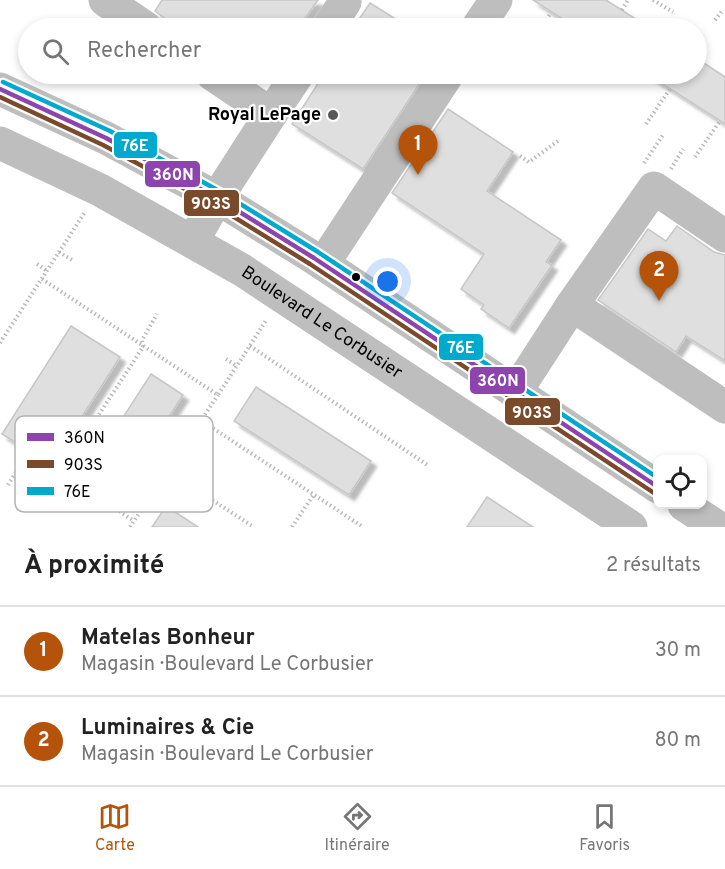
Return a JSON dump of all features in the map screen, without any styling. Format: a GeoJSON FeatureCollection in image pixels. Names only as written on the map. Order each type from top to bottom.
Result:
{"type":"FeatureCollection","features":[{"type":"Feature","properties":{"kind":"street"},"geometry":{"type":"LineString","coordinates":[[105,0],[131,18]]}},
{"type":"Feature","properties":{"kind":"street"},"geometry":{"type":"LineString","coordinates":[[335,18],[345,2],[343,0]]}},
{"type":"Feature","properties":{"kind":"street"},"geometry":{"type":"LineString","coordinates":[[484,18],[496,0]]}},
{"type":"Feature","properties":{"kind":"street"},"geometry":{"type":"LineString","coordinates":[[227,84],[272,114]]}},
{"type":"Feature","properties":{"kind":"street"},"geometry":{"type":"LineString","coordinates":[[193,241],[227,204],[272,114],[292,84]]}},
{"type":"Feature","properties":{"kind":"street"},"geometry":{"type":"LineString","coordinates":[[322,264],[441,84]]}},
{"type":"Feature","properties":{"kind":"street"},"geometry":{"type":"LineString","coordinates":[[0,89],[106,138],[227,204],[322,264],[653,484]]}},
{"type":"Feature","properties":{"kind":"street","name":"Boulevard Le Corbusier"},"geometry":{"type":"LineString","coordinates":[[0,143],[100,190],[193,241],[282,296],[631,527]]}},
{"type":"Feature","properties":{"kind":"street"},"geometry":{"type":"LineString","coordinates":[[515,393],[572,305],[654,188],[725,236]]}},
{"type":"Feature","properties":{"kind":"street"},"geometry":{"type":"LineString","coordinates":[[572,305],[725,407]]}},
{"type":"Feature","properties":{"kind":"street"},"geometry":{"type":"LineString","coordinates":[[691,509],[718,527]]}},
{"type":"Feature","properties":{"kind":"path"},"geometry":{"type":"LineString","coordinates":[[622,10],[628,0]]}},
{"type":"Feature","properties":{"kind":"path"},"geometry":{"type":"LineString","coordinates":[[653,0],[673,12]]}},
{"type":"Feature","properties":{"kind":"path"},"geometry":{"type":"LineString","coordinates":[[715,20],[722,11]]}},
{"type":"Feature","properties":{"kind":"path"},"geometry":{"type":"LineString","coordinates":[[548,18],[551,12]]}},
{"type":"Feature","properties":{"kind":"path"},"geometry":{"type":"LineString","coordinates":[[646,124],[670,89]]}},
{"type":"Feature","properties":{"kind":"path"},"geometry":{"type":"LineString","coordinates":[[695,157],[720,121]]}},
{"type":"Feature","properties":{"kind":"path"},"geometry":{"type":"LineString","coordinates":[[520,156],[530,162],[558,141]]}},
{"type":"Feature","properties":{"kind":"path"},"geometry":{"type":"LineString","coordinates":[[0,343],[87,209]]}},
{"type":"Feature","properties":{"kind":"path"},"geometry":{"type":"LineString","coordinates":[[59,252],[72,260]]}},
{"type":"Feature","properties":{"kind":"path"},"geometry":{"type":"LineString","coordinates":[[37,264],[47,271]]}},
{"type":"Feature","properties":{"kind":"path"},"geometry":{"type":"LineString","coordinates":[[42,279],[218,395]]}},
{"type":"Feature","properties":{"kind":"path"},"geometry":{"type":"LineString","coordinates":[[97,416],[143,346],[142,340],[157,314]]}},
{"type":"Feature","properties":{"kind":"path"},"geometry":{"type":"LineString","coordinates":[[205,416],[270,315]]}},
{"type":"Feature","properties":{"kind":"path"},"geometry":{"type":"LineString","coordinates":[[250,346],[429,466]]}},
{"type":"Feature","properties":{"kind":"path"},"geometry":{"type":"LineString","coordinates":[[226,359],[237,366]]}},
{"type":"Feature","properties":{"kind":"path"},"geometry":{"type":"LineString","coordinates":[[213,428],[363,527]]}},
{"type":"Feature","properties":{"kind":"path"},"geometry":{"type":"LineString","coordinates":[[8,485],[15,474]]}},
{"type":"Feature","properties":{"kind":"path"},"geometry":{"type":"LineString","coordinates":[[292,527],[314,494]]}},
{"type":"Feature","properties":{"kind":"path"},"geometry":{"type":"LineString","coordinates":[[213,501],[254,527]]}},
{"type":"Feature","properties":{"kind":"path"},"geometry":{"type":"LineString","coordinates":[[120,512],[134,521]]}},
{"type":"Feature","properties":{"kind":"path"},"geometry":{"type":"LineString","coordinates":[[130,527],[140,512]]}},
{"type":"Feature","properties":{"kind":"building"},"geometry":{"type":"Polygon","coordinates":[[[162,0],[318,0],[305,18],[164,18],[155,11],[162,0]]]}},
{"type":"Feature","properties":{"kind":"building"},"geometry":{"type":"Polygon","coordinates":[[[533,0],[606,0],[634,18],[561,18],[533,0]]]}},
{"type":"Feature","properties":{"kind":"building"},"geometry":{"type":"Polygon","coordinates":[[[370,3],[394,18],[360,18],[370,3]]]}},
{"type":"Feature","properties":{"kind":"building"},"geometry":{"type":"Polygon","coordinates":[[[707,65],[725,77],[725,124],[663,84],[707,84],[707,65]]]}},
{"type":"Feature","properties":{"kind":"building"},"geometry":{"type":"Polygon","coordinates":[[[318,84],[419,84],[363,169],[292,124],[318,84]]]}},
{"type":"Feature","properties":{"kind":"building"},"geometry":{"type":"Polygon","coordinates":[[[448,109],[513,152],[487,191],[561,240],[546,262],[552,265],[509,328],[481,309],[484,305],[461,289],[484,254],[392,193],[448,109]]]}},
{"type":"Feature","properties":{"kind":"building"},"geometry":{"type":"Polygon","coordinates":[[[677,226],[714,252],[725,255],[725,361],[686,336],[676,352],[598,300],[648,229],[666,241],[677,226]]]}},
{"type":"Feature","properties":{"kind":"building"},"geometry":{"type":"Polygon","coordinates":[[[71,326],[120,357],[82,416],[15,416],[15,442],[2,434],[71,326]]]}},
{"type":"Feature","properties":{"kind":"building"},"geometry":{"type":"Polygon","coordinates":[[[151,374],[183,395],[169,416],[124,416],[151,374]]]}},
{"type":"Feature","properties":{"kind":"building"},"geometry":{"type":"Polygon","coordinates":[[[256,387],[371,461],[349,495],[234,421],[256,387]]]}},
{"type":"Feature","properties":{"kind":"building"},"geometry":{"type":"Polygon","coordinates":[[[487,497],[533,527],[467,527],[487,497]]]}},
{"type":"Feature","properties":{"kind":"building"},"geometry":{"type":"Polygon","coordinates":[[[162,512],[175,512],[198,527],[152,527],[162,512]]]}},
{"type":"Feature","properties":{"kind":"transit line","name":"76E"},"geometry":{"type":"LineString","coordinates":[[3,82],[110,131],[221,192],[318,252],[653,475]]}},
{"type":"Feature","properties":{"kind":"transit line","name":"360N"},"geometry":{"type":"LineString","coordinates":[[0,89],[106,138],[217,198],[314,258],[653,484]]}},
{"type":"Feature","properties":{"kind":"transit line","name":"903S"},"geometry":{"type":"LineString","coordinates":[[0,97],[103,145],[213,204],[310,264],[653,492]]}},
{"type":"Feature","properties":{"kind":"place","name":"Royal LePage"},"geometry":{"type":"Point","coordinates":[333,115]}},
{"type":"Feature","properties":{"kind":"place","name":"Matelas Bonheur"},"geometry":{"type":"Point","coordinates":[418,175]}},
{"type":"Feature","properties":{"kind":"place","name":"Luminaires & Cie"},"geometry":{"type":"Point","coordinates":[659,301]}}]}
